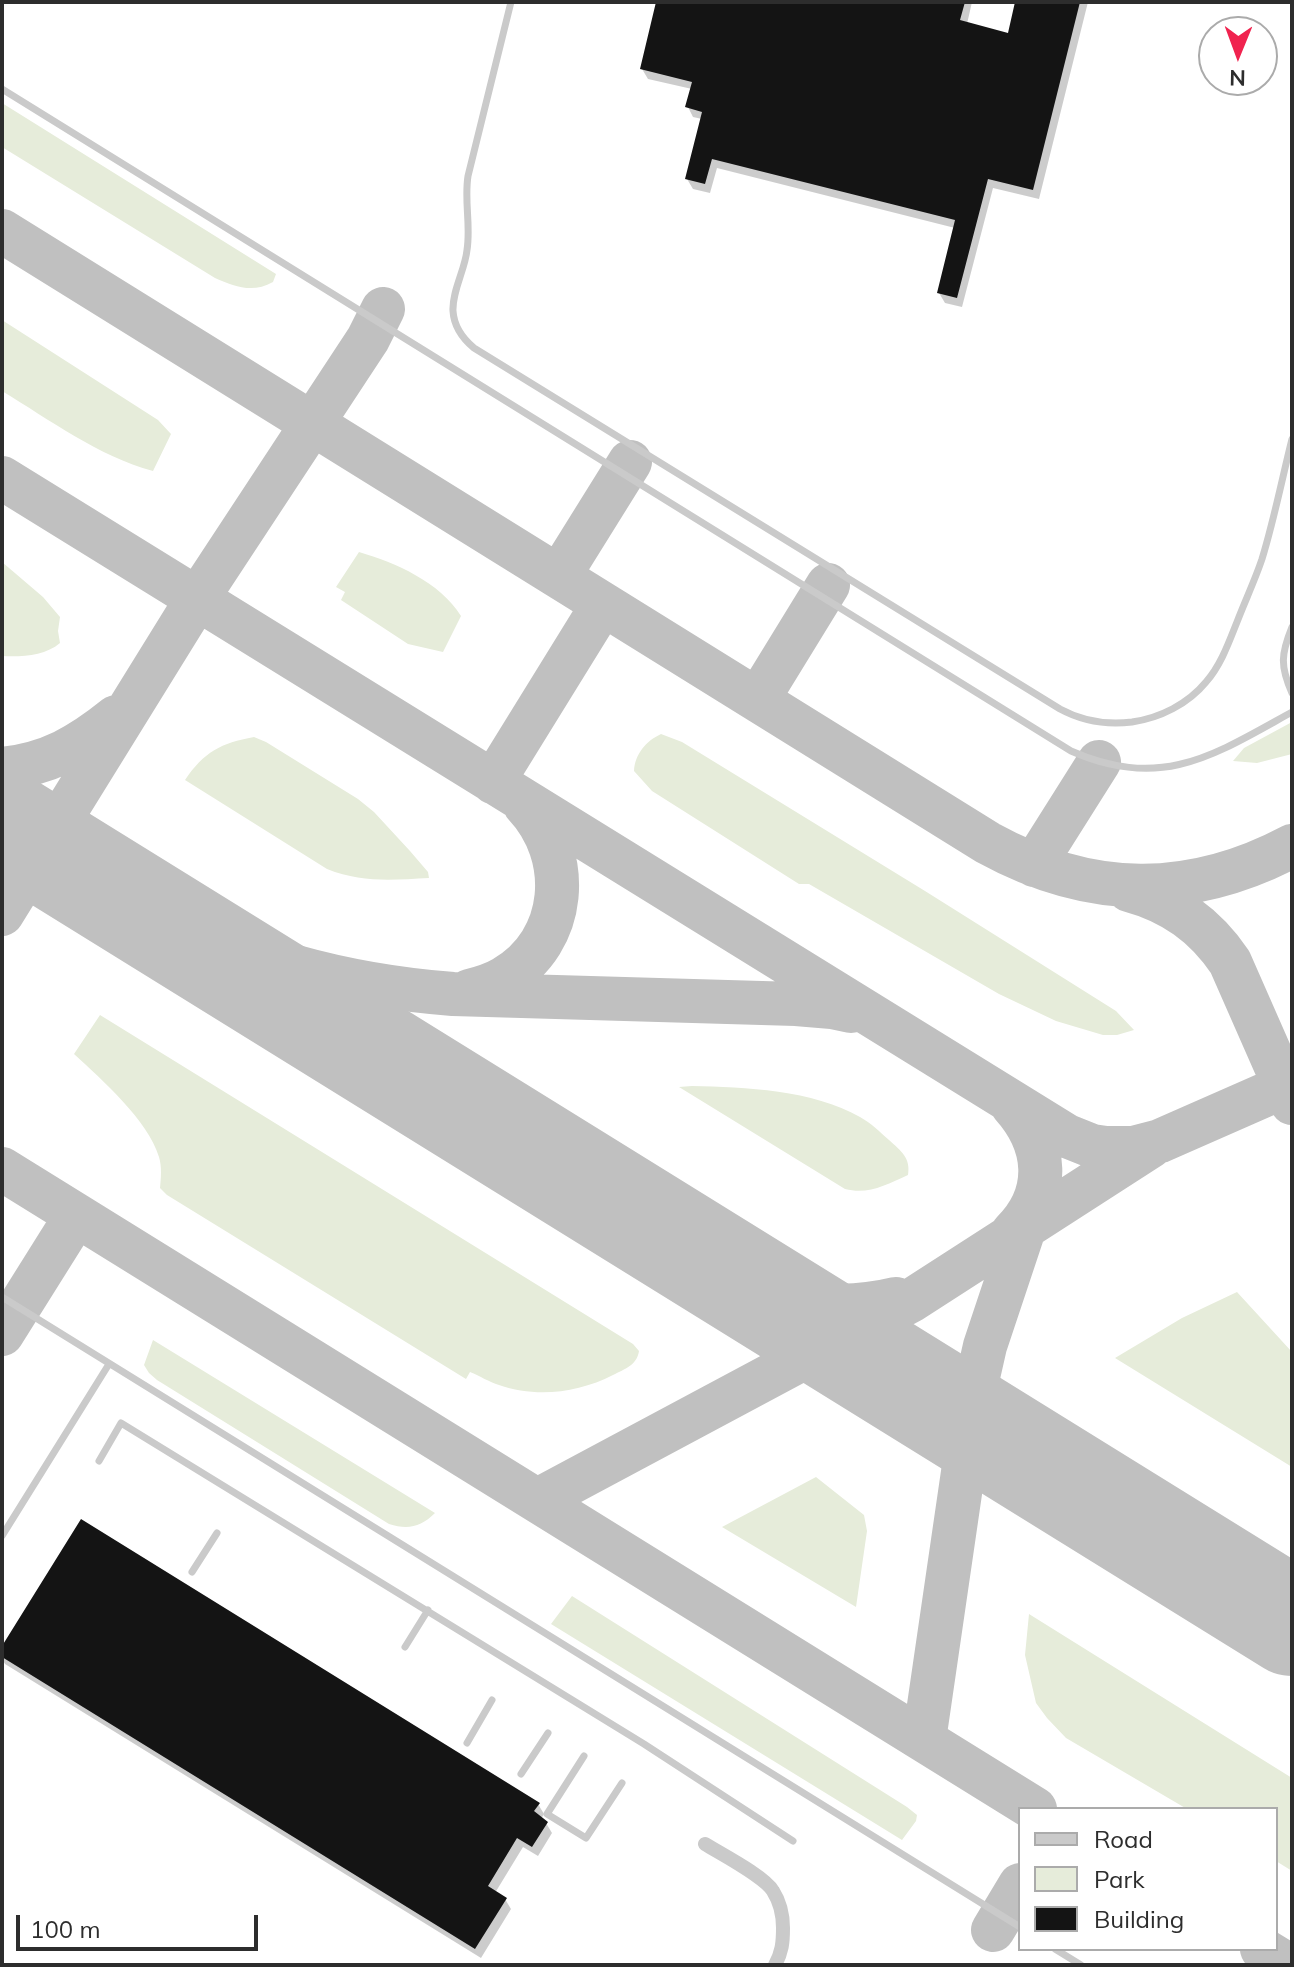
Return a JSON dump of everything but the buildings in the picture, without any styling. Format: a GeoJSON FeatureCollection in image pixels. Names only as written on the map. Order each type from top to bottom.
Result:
{"type":"FeatureCollection","features":[{"type":"Feature","properties":{"kind":"street"},"geometry":{"type":"LineString","coordinates":[[705,1844],[760,1879],[773,1891],[783,1918],[783,1945],[775,1965]]}},
{"type":"Feature","properties":{"kind":"lane"},"geometry":{"type":"LineString","coordinates":[[511,2],[466,189],[468,250],[453,311],[460,335],[474,348],[1070,715],[1104,722],[1141,720],[1175,707],[1206,682],[1227,645],[1262,560],[1292,439]]}},
{"type":"Feature","properties":{"kind":"lane"},"geometry":{"type":"LineString","coordinates":[[2,89],[1071,751],[1099,762],[1132,768],[1176,766],[1223,750],[1292,712]]}},
{"type":"Feature","properties":{"kind":"lane"},"geometry":{"type":"LineString","coordinates":[[1292,627],[1283,660],[1292,693]]}},
{"type":"Feature","properties":{"kind":"lane"},"geometry":{"type":"LineString","coordinates":[[2,1297],[1018,1926]]}},
{"type":"Feature","properties":{"kind":"lane"},"geometry":{"type":"LineString","coordinates":[[2,1536],[109,1364]]}},
{"type":"Feature","properties":{"kind":"lane"},"geometry":{"type":"LineString","coordinates":[[99,1461],[121,1423],[644,1744],[793,1841]]}},
{"type":"Feature","properties":{"kind":"lane"},"geometry":{"type":"LineString","coordinates":[[192,1572],[217,1533]]}},
{"type":"Feature","properties":{"kind":"lane"},"geometry":{"type":"LineString","coordinates":[[405,1647],[428,1610]]}},
{"type":"Feature","properties":{"kind":"lane"},"geometry":{"type":"LineString","coordinates":[[467,1743],[492,1700]]}},
{"type":"Feature","properties":{"kind":"lane"},"geometry":{"type":"LineString","coordinates":[[521,1774],[548,1733]]}},
{"type":"Feature","properties":{"kind":"lane"},"geometry":{"type":"LineString","coordinates":[[584,1756],[547,1814],[586,1838],[622,1783]]}},
{"type":"Feature","properties":{"kind":"lane"},"geometry":{"type":"LineString","coordinates":[[1058,1951],[1081,1965]]}},
{"type":"Feature","properties":{"kind":"green space"},"geometry":{"type":"Polygon","coordinates":[[[2,103],[276,274],[273,282],[250,288],[215,278],[2,147],[2,103]]]}},
{"type":"Feature","properties":{"kind":"green space"},"geometry":{"type":"Polygon","coordinates":[[[2,320],[158,420],[171,434],[153,471],[94,447],[2,391],[2,320]]]}},
{"type":"Feature","properties":{"kind":"green space"},"geometry":{"type":"Polygon","coordinates":[[[359,552],[416,575],[452,604],[461,616],[443,652],[408,644],[341,600],[345,592],[336,587],[359,552]]]}},
{"type":"Feature","properties":{"kind":"green space"},"geometry":{"type":"Polygon","coordinates":[[[2,562],[43,597],[60,617],[60,643],[47,651],[2,656],[2,562]]]}},
{"type":"Feature","properties":{"kind":"green space"},"geometry":{"type":"Polygon","coordinates":[[[1292,722],[1292,754],[1257,763],[1233,761],[1244,748],[1292,722]]]}},
{"type":"Feature","properties":{"kind":"green space"},"geometry":{"type":"Polygon","coordinates":[[[661,734],[682,742],[925,891],[1116,1011],[1134,1030],[1103,1035],[1056,1021],[999,994],[809,884],[799,884],[652,791],[634,771],[642,749],[661,734]]]}},
{"type":"Feature","properties":{"kind":"green space"},"geometry":{"type":"Polygon","coordinates":[[[254,737],[358,799],[410,851],[428,872],[429,878],[365,879],[327,869],[185,780],[199,762],[214,750],[254,737]]]}},
{"type":"Feature","properties":{"kind":"green space"},"geometry":{"type":"Polygon","coordinates":[[[100,1015],[633,1344],[639,1351],[636,1360],[600,1381],[557,1392],[513,1389],[470,1372],[466,1379],[167,1195],[160,1188],[159,1157],[145,1129],[123,1101],[74,1054],[100,1015]]]}},
{"type":"Feature","properties":{"kind":"green space"},"geometry":{"type":"Polygon","coordinates":[[[679,1087],[778,1092],[841,1108],[868,1122],[904,1155],[908,1175],[869,1190],[845,1189],[679,1087]]]}},
{"type":"Feature","properties":{"kind":"green space"},"geometry":{"type":"Polygon","coordinates":[[[1237,1292],[1292,1352],[1292,1467],[1115,1358],[1182,1318],[1237,1292]]]}},
{"type":"Feature","properties":{"kind":"green space"},"geometry":{"type":"Polygon","coordinates":[[[153,1340],[435,1513],[414,1526],[389,1524],[157,1380],[144,1365],[153,1340]]]}},
{"type":"Feature","properties":{"kind":"green space"},"geometry":{"type":"Polygon","coordinates":[[[816,1477],[864,1515],[867,1531],[856,1607],[722,1527],[816,1477]]]}},
{"type":"Feature","properties":{"kind":"green space"},"geometry":{"type":"Polygon","coordinates":[[[572,1596],[907,1807],[917,1815],[916,1821],[902,1840],[551,1624],[572,1596]]]}},
{"type":"Feature","properties":{"kind":"green space"},"geometry":{"type":"Polygon","coordinates":[[[1029,1614],[1292,1778],[1292,1871],[1278,1862],[1278,1807],[1184,1807],[1066,1738],[1036,1703],[1025,1655],[1029,1614]]]}},
{"type":"Feature","properties":{"kind":"taxiway"},"geometry":{"type":"LineString","coordinates":[[2,231],[988,843],[1064,875],[1102,883],[1140,886],[1178,884],[1216,876],[1254,864],[1292,846]]}},
{"type":"Feature","properties":{"kind":"taxiway"},"geometry":{"type":"LineString","coordinates":[[2,914],[197,599],[368,339],[383,309]]}},
{"type":"Feature","properties":{"kind":"taxiway"},"geometry":{"type":"LineString","coordinates":[[559,576],[630,462]]}},
{"type":"Feature","properties":{"kind":"taxiway"},"geometry":{"type":"LineString","coordinates":[[2,478],[1067,1136],[1092,1146],[1133,1148],[1160,1141],[1292,1083]]}},
{"type":"Feature","properties":{"kind":"taxiway"},"geometry":{"type":"LineString","coordinates":[[758,699],[828,585]]}},
{"type":"Feature","properties":{"kind":"taxiway"},"geometry":{"type":"LineString","coordinates":[[493,782],[603,604]]}},
{"type":"Feature","properties":{"kind":"taxiway"},"geometry":{"type":"LineString","coordinates":[[2,769],[35,763],[63,752],[116,717]]}},
{"type":"Feature","properties":{"kind":"taxiway"},"geometry":{"type":"LineString","coordinates":[[1034,865],[1099,762]]}},
{"type":"Feature","properties":{"kind":"taxiway"},"geometry":{"type":"LineString","coordinates":[[469,991],[500,980],[525,962],[541,943],[551,920],[556,897],[556,872],[551,848],[541,826],[525,805]]}},
{"type":"Feature","properties":{"kind":"taxiway"},"geometry":{"type":"LineString","coordinates":[[2,819],[111,887],[184,926],[258,955],[335,976],[453,994],[796,1004],[851,1011]]}},
{"type":"Feature","properties":{"kind":"taxiway"},"geometry":{"type":"LineString","coordinates":[[1129,890],[1160,901],[1187,917],[1210,937],[1230,962],[1292,1103]]}},
{"type":"Feature","properties":{"kind":"taxiway"},"geometry":{"type":"LineString","coordinates":[[1012,1105],[1032,1136],[1040,1168],[1034,1201],[1013,1232]]}},
{"type":"Feature","properties":{"kind":"taxiway"},"geometry":{"type":"LineString","coordinates":[[538,1500],[912,1300],[1151,1146]]}},
{"type":"Feature","properties":{"kind":"taxiway"},"geometry":{"type":"LineString","coordinates":[[2,1169],[1032,1807]]}},
{"type":"Feature","properties":{"kind":"taxiway"},"geometry":{"type":"LineString","coordinates":[[617,1201],[745,1279],[781,1296],[838,1306],[896,1299]]}},
{"type":"Feature","properties":{"kind":"taxiway"},"geometry":{"type":"LineString","coordinates":[[2,1334],[76,1216]]}},
{"type":"Feature","properties":{"kind":"taxiway"},"geometry":{"type":"LineString","coordinates":[[924,1740],[975,1390],[985,1346],[1028,1217]]}},
{"type":"Feature","properties":{"kind":"taxiway"},"geometry":{"type":"LineString","coordinates":[[817,1332],[938,1409],[949,1422],[963,1464]]}},
{"type":"Feature","properties":{"kind":"taxiway"},"geometry":{"type":"LineString","coordinates":[[993,1930],[1018,1888]]}},
{"type":"Feature","properties":{"kind":"taxiway"},"geometry":{"type":"LineString","coordinates":[[1265,1951],[1288,1965]]}},
{"type":"Feature","properties":{"kind":"runway"},"geometry":{"type":"LineString","coordinates":[[2,823],[1292,1622]]}}]}
